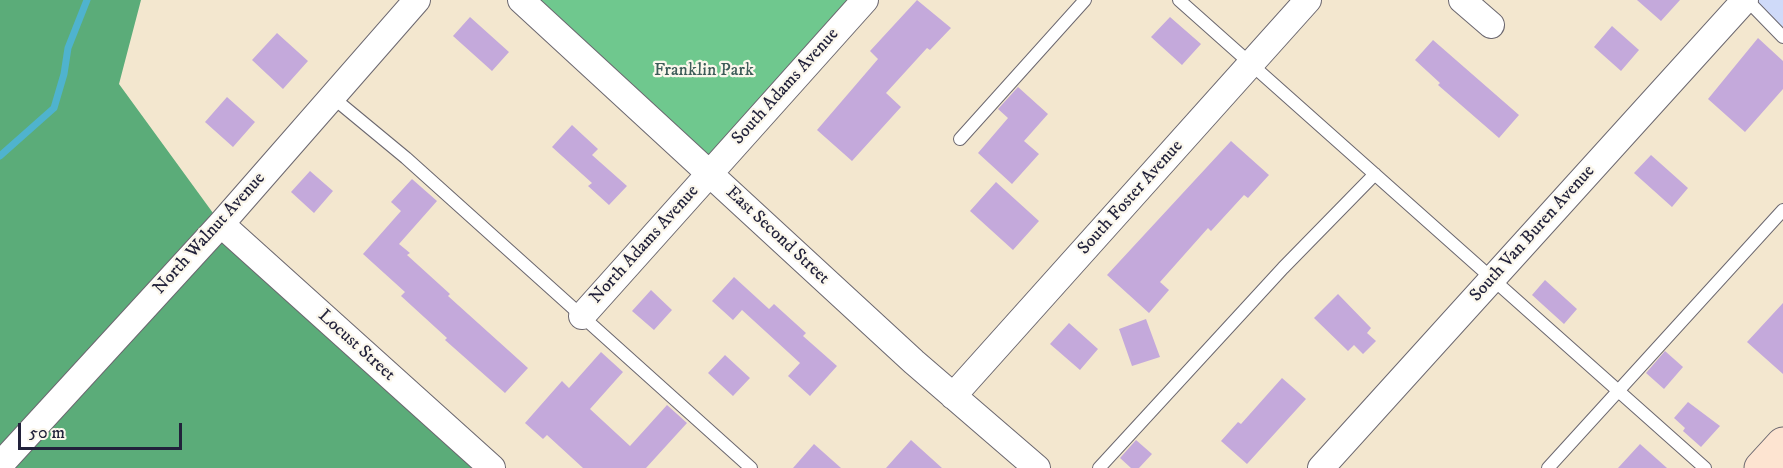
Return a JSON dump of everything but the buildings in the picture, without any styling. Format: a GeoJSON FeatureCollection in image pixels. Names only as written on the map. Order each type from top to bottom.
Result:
{"type":"FeatureCollection","features":[{"type":"Feature","properties":{"kind":"main road"},"geometry":{"type":"LineString","coordinates":[[1761,468],[1783,444]]}},
{"type":"Feature","properties":{"kind":"street","name":"North Walnut Avenue"},"geometry":{"type":"LineString","coordinates":[[0,465],[221,224],[417,0]]}},
{"type":"Feature","properties":{"kind":"street","name":"East Second Street"},"geometry":{"type":"LineString","coordinates":[[521,0],[953,396],[1037,468]]}},
{"type":"Feature","properties":{"kind":"street","name":"South Adams Avenue"},"geometry":{"type":"LineString","coordinates":[[709,173],[864,0]]}},
{"type":"Feature","properties":{"kind":"street","name":"South Foster Avenue"},"geometry":{"type":"LineString","coordinates":[[953,396],[1308,0]]}},
{"type":"Feature","properties":{"kind":"street"},"geometry":{"type":"LineString","coordinates":[[1462,0],[1491,25]]}},
{"type":"Feature","properties":{"kind":"street","name":"South Van Buren Avenue"},"geometry":{"type":"LineString","coordinates":[[1321,468],[1746,0]]}},
{"type":"Feature","properties":{"kind":"street","name":"North Adams Avenue"},"geometry":{"type":"LineString","coordinates":[[582,316],[709,173]]}},
{"type":"Feature","properties":{"kind":"street","name":"Locust Street"},"geometry":{"type":"LineString","coordinates":[[221,224],[492,468]]}},
{"type":"Feature","properties":{"kind":"lane"},"geometry":{"type":"LineString","coordinates":[[960,139],[1084,0]]}},
{"type":"Feature","properties":{"kind":"lane"},"geometry":{"type":"LineString","coordinates":[[1179,0],[1705,468]]}},
{"type":"Feature","properties":{"kind":"lane"},"geometry":{"type":"LineString","coordinates":[[1746,0],[1783,37]]}},
{"type":"Feature","properties":{"kind":"lane"},"geometry":{"type":"LineString","coordinates":[[331,96],[406,158],[751,468]]}},
{"type":"Feature","properties":{"kind":"lane"},"geometry":{"type":"LineString","coordinates":[[1099,468],[1283,268],[1375,174]]}},
{"type":"Feature","properties":{"kind":"lane"},"geometry":{"type":"LineString","coordinates":[[1548,468],[1783,210]]}},
{"type":"Feature","properties":{"kind":"shaded area"},"geometry":{"type":"Polygon","coordinates":[[[1747,0],[1783,0],[1783,37],[1747,0]]]}},
{"type":"Feature","properties":{"kind":"green space"},"geometry":{"type":"Polygon","coordinates":[[[0,0],[141,0],[119,84],[221,224],[485,468],[0,468],[0,0]]]}},
{"type":"Feature","properties":{"kind":"green space","name":"Franklin Park"},"geometry":{"type":"Polygon","coordinates":[[[521,0],[865,0],[709,173],[521,0]]]}},
{"type":"Feature","properties":{"kind":"waterway"},"geometry":{"type":"LineString","coordinates":[[0,156],[54,108],[64,74],[68,48],[87,0]]}}]}
